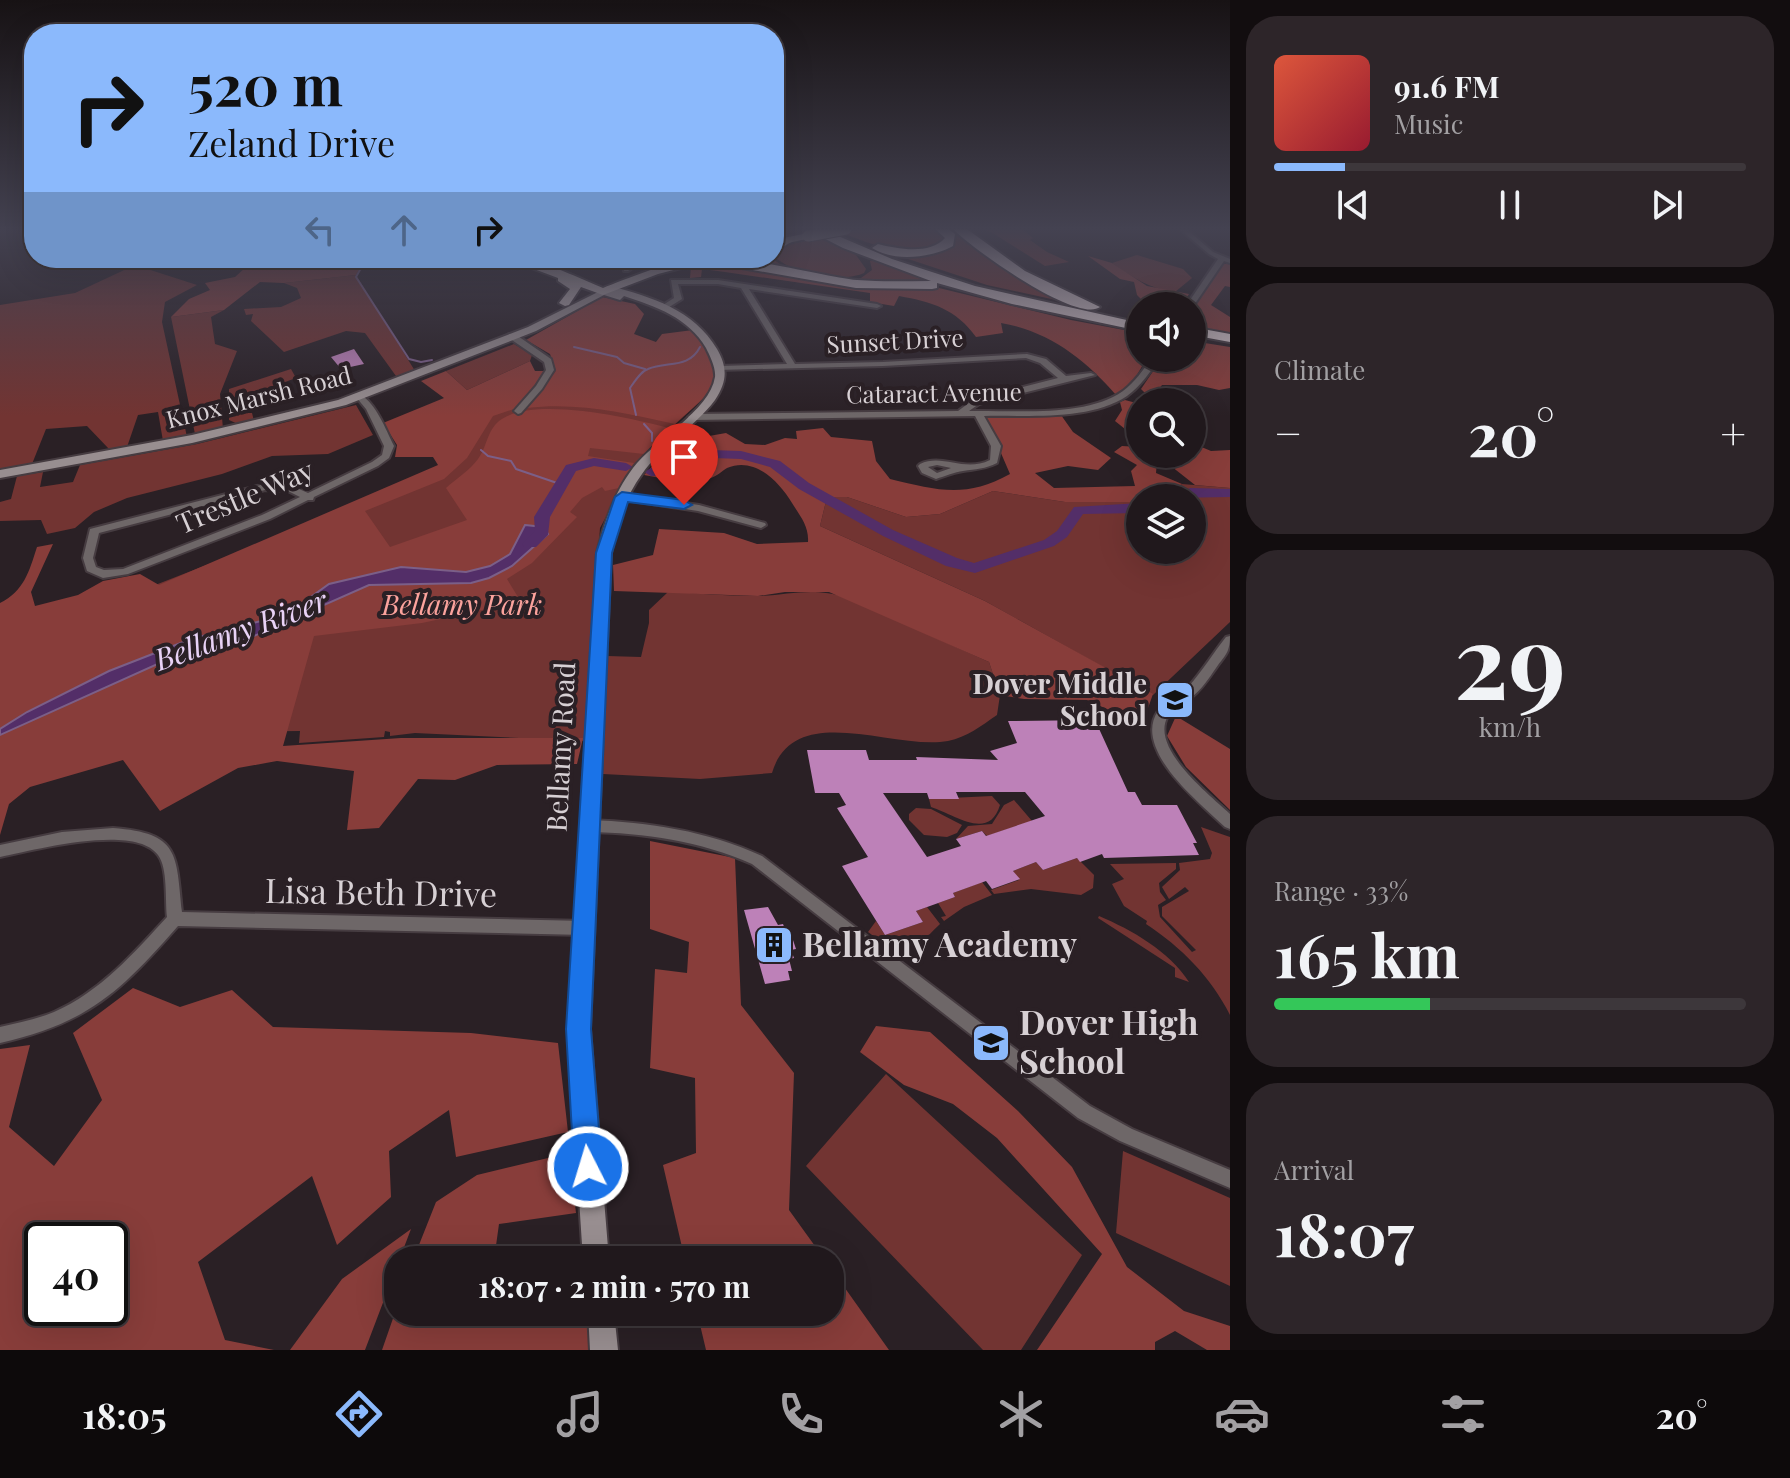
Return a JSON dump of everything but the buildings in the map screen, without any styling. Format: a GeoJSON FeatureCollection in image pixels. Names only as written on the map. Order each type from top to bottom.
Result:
{"type":"FeatureCollection","features":[{"type":"Feature","properties":{"kind":"highway"},"geometry":{"type":"LineString","coordinates":[[961,290],[1126,324]]}},
{"type":"Feature","properties":{"kind":"highway"},"geometry":{"type":"LineString","coordinates":[[976,290],[1003,298]]}},
{"type":"Feature","properties":{"kind":"highway"},"geometry":{"type":"LineString","coordinates":[[996,290],[1126,318]]}},
{"type":"Feature","properties":{"kind":"highway"},"geometry":{"type":"LineString","coordinates":[[1050,290],[1126,317]]}},
{"type":"Feature","properties":{"kind":"highway"},"geometry":{"type":"LineString","coordinates":[[1206,336],[1230,340]]}},
{"type":"Feature","properties":{"kind":"main road"},"geometry":{"type":"LineString","coordinates":[[565,303],[575,290]]}},
{"type":"Feature","properties":{"kind":"street","name":"Knox Marsh Road"},"geometry":{"type":"LineString","coordinates":[[516,334],[565,303],[599,290]]}},
{"type":"Feature","properties":{"kind":"street","name":"Knox Marsh Road"},"geometry":{"type":"LineString","coordinates":[[0,474],[211,435],[360,397],[516,334],[600,290]]}},
{"type":"Feature","properties":{"kind":"street"},"geometry":{"type":"LineString","coordinates":[[606,290],[663,306],[696,326],[720,368]]}},
{"type":"Feature","properties":{"kind":"street"},"geometry":{"type":"LineString","coordinates":[[663,306],[680,295],[679,290]]}},
{"type":"Feature","properties":{"kind":"street"},"geometry":{"type":"LineString","coordinates":[[746,290],[793,367]]}},
{"type":"Feature","properties":{"kind":"street"},"geometry":{"type":"LineString","coordinates":[[775,290],[877,306]]}},
{"type":"Feature","properties":{"kind":"street"},"geometry":{"type":"LineString","coordinates":[[516,334],[548,361],[550,370],[518,411]]}},
{"type":"Feature","properties":{"kind":"street","name":"Sunset Drive"},"geometry":{"type":"LineString","coordinates":[[720,368],[1027,356],[1043,361],[1064,379]]}},
{"type":"Feature","properties":{"kind":"street","name":"Bellamy Road"},"geometry":{"type":"LineString","coordinates":[[595,1246],[579,1060],[603,563],[609,531],[634,475],[655,450],[692,417],[719,384],[720,368]]}},
{"type":"Feature","properties":{"kind":"street","name":"Cataract Avenue"},"geometry":{"type":"LineString","coordinates":[[692,417],[1055,412],[1106,403],[1136,387],[1146,372]]}},
{"type":"Feature","properties":{"kind":"street"},"geometry":{"type":"LineString","coordinates":[[960,413],[976,402],[1091,375]]}},
{"type":"Feature","properties":{"kind":"street","name":"Trestle Way"},"geometry":{"type":"LineString","coordinates":[[310,498],[290,488],[265,487],[94,531],[88,564],[97,573],[113,574],[144,566],[310,498],[386,456],[387,441],[360,397]]}},
{"type":"Feature","properties":{"kind":"street"},"geometry":{"type":"LineString","coordinates":[[958,469],[983,467],[996,457],[996,446],[978,413]]}},
{"type":"Feature","properties":{"kind":"street"},"geometry":{"type":"LineString","coordinates":[[622,497],[699,508],[761,525]]}},
{"type":"Feature","properties":{"kind":"street"},"geometry":{"type":"LineString","coordinates":[[1230,640],[1193,689],[1162,715],[1158,727],[1159,742],[1172,764],[1230,823]]}},
{"type":"Feature","properties":{"kind":"street"},"geometry":{"type":"LineString","coordinates":[[589,826],[689,837],[738,850],[757,860],[1084,1112],[1126,1135],[1230,1179]]}},
{"type":"Feature","properties":{"kind":"street"},"geometry":{"type":"LineString","coordinates":[[0,851],[81,836],[134,835],[156,841],[168,857],[175,919],[98,998],[70,1015],[45,1025],[0,1035]]}},
{"type":"Feature","properties":{"kind":"street","name":"Lisa Beth Drive"},"geometry":{"type":"LineString","coordinates":[[175,919],[585,928]]}},
{"type":"Feature","properties":{"kind":"street"},"geometry":{"type":"LineString","coordinates":[[602,1326],[604,1350]]}},
{"type":"Feature","properties":{"kind":"green space"},"geometry":{"type":"Polygon","coordinates":[[[81,290],[188,290],[165,302],[162,322],[187,437],[163,441],[158,412],[138,415],[127,447],[109,449],[87,426],[46,429],[32,464],[0,469],[0,305],[81,290]]]}},
{"type":"Feature","properties":{"kind":"green space"},"geometry":{"type":"Polygon","coordinates":[[[210,290],[250,290],[224,310],[171,317],[189,299],[210,290]]]}},
{"type":"Feature","properties":{"kind":"green space"},"geometry":{"type":"Polygon","coordinates":[[[298,290],[365,290],[415,371],[396,376],[365,333],[346,331],[284,352],[251,321],[253,314],[246,315],[244,309],[281,307],[301,298],[298,290]]]}},
{"type":"Feature","properties":{"kind":"green space"},"geometry":{"type":"Polygon","coordinates":[[[849,290],[947,290],[1126,330],[1126,372],[1139,372],[1131,385],[1116,395],[1092,370],[1064,348],[1034,333],[1001,323],[1003,333],[976,337],[952,313],[933,304],[899,296],[894,306],[870,302],[870,293],[849,290]]]}},
{"type":"Feature","properties":{"kind":"green space"},"geometry":{"type":"Polygon","coordinates":[[[1010,290],[1051,290],[1097,309],[1010,290]]]}},
{"type":"Feature","properties":{"kind":"green space"},"geometry":{"type":"Polygon","coordinates":[[[1136,290],[1168,290],[1178,292],[1136,290]]]}},
{"type":"Feature","properties":{"kind":"green space"},"geometry":{"type":"Polygon","coordinates":[[[1205,290],[1222,290],[1211,305],[1230,317],[1230,333],[1206,329],[1205,290]]]}},
{"type":"Feature","properties":{"kind":"green space"},"geometry":{"type":"Polygon","coordinates":[[[602,297],[635,304],[644,314],[634,334],[656,342],[662,334],[693,330],[704,347],[711,361],[714,382],[701,400],[675,424],[565,406],[527,408],[556,371],[550,354],[526,340],[602,297]]]}},
{"type":"Feature","properties":{"kind":"green space"},"geometry":{"type":"Polygon","coordinates":[[[224,310],[211,317],[215,344],[237,351],[220,394],[223,429],[195,434],[171,317],[224,310]]]}},
{"type":"Feature","properties":{"kind":"green space","name":"Bellamy Park"},"geometry":{"type":"Polygon","coordinates":[[[692,332],[711,384],[705,397],[645,452],[631,470],[600,528],[585,741],[415,733],[390,736],[390,732],[385,731],[384,737],[299,743],[300,731],[0,734],[14,640],[453,469],[446,400],[692,332]]]}},
{"type":"Feature","properties":{"kind":"green space"},"geometry":{"type":"Polygon","coordinates":[[[1206,343],[1230,347],[1230,388],[1219,390],[1197,385],[1162,385],[1160,388],[1142,388],[1153,372],[1206,372],[1206,343]]]}},
{"type":"Feature","properties":{"kind":"green space"},"geometry":{"type":"Polygon","coordinates":[[[514,344],[532,355],[530,361],[467,390],[446,371],[514,344]]]}},
{"type":"Feature","properties":{"kind":"green space","name":"Bellamy Park"},"geometry":{"type":"Polygon","coordinates":[[[530,361],[535,371],[545,371],[517,408],[493,416],[467,458],[444,479],[365,511],[390,547],[467,520],[446,488],[478,459],[495,425],[514,413],[557,409],[582,411],[669,428],[644,454],[590,448],[588,456],[634,463],[619,488],[605,491],[602,487],[582,498],[570,512],[577,517],[532,563],[507,579],[518,597],[528,600],[422,623],[314,636],[283,746],[401,738],[583,738],[577,764],[497,765],[455,780],[418,779],[379,828],[347,830],[354,771],[277,761],[238,768],[160,811],[123,760],[30,787],[9,804],[0,835],[0,603],[20,587],[37,547],[53,544],[31,592],[35,606],[78,595],[103,581],[140,574],[159,585],[438,465],[433,457],[395,457],[397,445],[383,423],[444,398],[421,381],[446,371],[467,390],[530,361]]]}},
{"type":"Feature","properties":{"kind":"green space"},"geometry":{"type":"Polygon","coordinates":[[[291,369],[296,378],[277,385],[274,392],[241,400],[243,413],[252,413],[254,421],[238,424],[229,420],[229,389],[291,369]]]}},
{"type":"Feature","properties":{"kind":"green space"},"geometry":{"type":"Polygon","coordinates":[[[1126,400],[1126,430],[1115,421],[1122,410],[1120,402],[1126,400]]]}},
{"type":"Feature","properties":{"kind":"green space"},"geometry":{"type":"Polygon","coordinates":[[[356,405],[373,435],[328,454],[272,456],[222,474],[127,498],[94,512],[75,528],[47,534],[41,520],[0,521],[0,502],[11,499],[17,476],[43,472],[40,487],[73,482],[80,465],[197,444],[356,405]]]}},
{"type":"Feature","properties":{"kind":"green space"},"geometry":{"type":"Polygon","coordinates":[[[1061,415],[1073,432],[1111,458],[1098,470],[1068,466],[1035,473],[1054,488],[1126,486],[1126,502],[1065,502],[993,491],[940,514],[906,517],[847,497],[827,497],[820,526],[985,601],[1153,694],[1142,725],[1087,700],[1024,699],[1000,695],[989,662],[829,592],[785,592],[758,596],[614,591],[613,565],[653,555],[659,529],[724,533],[757,544],[808,542],[803,521],[787,495],[756,468],[737,465],[711,478],[694,481],[644,475],[675,442],[726,433],[745,444],[765,445],[785,438],[797,439],[796,431],[823,428],[831,437],[872,441],[876,461],[890,479],[937,489],[965,489],[994,482],[1010,474],[985,416],[1061,415]]]}},
{"type":"Feature","properties":{"kind":"green space"},"geometry":{"type":"Polygon","coordinates":[[[1126,446],[1126,459],[1114,452],[1126,446]]]}},
{"type":"Feature","properties":{"kind":"green space"},"geometry":{"type":"Polygon","coordinates":[[[1206,449],[1230,450],[1230,488],[1194,484],[1173,468],[1206,468],[1206,449]]]}},
{"type":"Feature","properties":{"kind":"green space"},"geometry":{"type":"Polygon","coordinates":[[[1134,468],[1156,468],[1156,473],[1182,484],[1134,484],[1131,471],[1134,468]]]}},
{"type":"Feature","properties":{"kind":"green space"},"geometry":{"type":"Polygon","coordinates":[[[1206,486],[1230,488],[1230,622],[1153,695],[985,601],[820,526],[827,497],[847,497],[906,517],[940,514],[993,491],[1065,502],[1126,502],[1126,564],[1206,564],[1206,486]]]}},
{"type":"Feature","properties":{"kind":"green space"},"geometry":{"type":"Polygon","coordinates":[[[668,592],[755,596],[811,592],[847,598],[989,662],[1000,695],[997,715],[968,734],[948,741],[926,742],[848,733],[823,733],[801,738],[784,751],[772,773],[700,779],[603,774],[607,656],[641,657],[649,610],[668,592]]]}},
{"type":"Feature","properties":{"kind":"green space"},"geometry":{"type":"Polygon","coordinates":[[[1176,716],[1230,749],[1230,810],[1186,767],[1167,736],[1176,716]]]}},
{"type":"Feature","properties":{"kind":"green space"},"geometry":{"type":"Polygon","coordinates":[[[992,796],[1000,805],[995,816],[979,824],[931,807],[929,799],[992,796]]]}},
{"type":"Feature","properties":{"kind":"green space"},"geometry":{"type":"Polygon","coordinates":[[[1014,800],[1032,821],[987,836],[982,831],[956,839],[968,826],[992,824],[1004,805],[1014,800]]]}},
{"type":"Feature","properties":{"kind":"green space"},"geometry":{"type":"Polygon","coordinates":[[[916,808],[931,809],[962,825],[957,833],[947,837],[924,835],[909,820],[909,814],[916,808]]]}},
{"type":"Feature","properties":{"kind":"green space"},"geometry":{"type":"Polygon","coordinates":[[[1201,827],[1230,837],[1230,1015],[1214,988],[1194,964],[1146,924],[1147,921],[1124,906],[1112,884],[1124,879],[1110,864],[1176,863],[1176,869],[1159,883],[1160,892],[1166,900],[1158,905],[1160,917],[1192,952],[1196,950],[1162,916],[1162,907],[1189,891],[1185,887],[1169,899],[1162,887],[1180,870],[1179,863],[1210,859],[1212,853],[1201,827]]]}},
{"type":"Feature","properties":{"kind":"green space"},"geometry":{"type":"Polygon","coordinates":[[[650,841],[735,858],[741,1005],[794,1073],[789,1210],[815,1246],[682,1246],[663,1165],[696,1153],[695,1078],[650,1068],[655,969],[687,973],[689,942],[650,929],[650,841]]]}},
{"type":"Feature","properties":{"kind":"green space"},"geometry":{"type":"Polygon","coordinates":[[[1077,858],[1094,875],[1093,888],[1081,895],[1031,889],[994,894],[991,890],[1019,880],[1013,871],[1036,862],[1043,870],[1077,858]]]}},
{"type":"Feature","properties":{"kind":"green space"},"geometry":{"type":"Polygon","coordinates":[[[982,882],[992,895],[964,907],[944,921],[941,917],[946,916],[938,903],[955,897],[953,893],[982,882]]]}},
{"type":"Feature","properties":{"kind":"green space"},"geometry":{"type":"Polygon","coordinates":[[[927,907],[940,924],[907,952],[892,948],[868,932],[876,921],[885,935],[923,922],[916,911],[927,907]]]}},
{"type":"Feature","properties":{"kind":"green space"},"geometry":{"type":"Polygon","coordinates":[[[1099,916],[1149,943],[1171,961],[1189,982],[1175,977],[1175,968],[1099,916]]]}},
{"type":"Feature","properties":{"kind":"green space"},"geometry":{"type":"Polygon","coordinates":[[[133,988],[180,1007],[232,990],[273,1027],[471,1033],[558,1043],[568,1132],[456,1157],[449,1110],[389,1151],[391,1197],[337,1245],[312,1176],[198,1262],[225,1340],[274,1350],[0,1350],[0,1049],[30,1045],[9,1127],[54,1166],[102,1100],[73,1033],[133,988]]]}},
{"type":"Feature","properties":{"kind":"green space"},"geometry":{"type":"Polygon","coordinates":[[[876,1026],[930,1032],[1018,1111],[1072,1167],[1127,1267],[1184,1311],[1230,1326],[1230,1350],[1207,1350],[1175,1331],[1155,1342],[1155,1350],[1037,1350],[1102,1254],[997,1138],[953,1104],[904,1085],[860,1052],[876,1026]]]}},
{"type":"Feature","properties":{"kind":"green space"},"geometry":{"type":"Polygon","coordinates":[[[886,1074],[1082,1255],[1021,1350],[983,1350],[806,1166],[886,1074]]]}},
{"type":"Feature","properties":{"kind":"green space"},"geometry":{"type":"Polygon","coordinates":[[[1123,1151],[1230,1198],[1230,1286],[1116,1233],[1123,1151]]]}},
{"type":"Feature","properties":{"kind":"green space"},"geometry":{"type":"Polygon","coordinates":[[[569,1153],[576,1213],[499,1224],[496,1246],[419,1246],[436,1202],[477,1175],[569,1153]]]}},
{"type":"Feature","properties":{"kind":"green space"},"geometry":{"type":"Polygon","coordinates":[[[411,1229],[405,1246],[388,1246],[411,1229]]]}},
{"type":"Feature","properties":{"kind":"green space"},"geometry":{"type":"Polygon","coordinates":[[[384,1249],[384,1300],[365,1350],[290,1350],[342,1279],[384,1249]]]}},
{"type":"Feature","properties":{"kind":"green space"},"geometry":{"type":"Polygon","coordinates":[[[844,1287],[889,1350],[706,1350],[700,1326],[844,1326],[844,1287]]]}},
{"type":"Feature","properties":{"kind":"green space"},"geometry":{"type":"Polygon","coordinates":[[[390,1326],[591,1326],[593,1350],[382,1350],[390,1326]]]}},
{"type":"Feature","properties":{"kind":"water"},"geometry":{"type":"Polygon","coordinates":[[[525,525],[544,527],[548,534],[512,566],[489,578],[471,583],[369,585],[245,640],[193,648],[0,735],[0,729],[27,712],[109,671],[191,639],[265,620],[294,609],[329,584],[401,567],[466,572],[490,566],[510,554],[525,525]]]}},
{"type":"Feature","properties":{"kind":"waterway"},"geometry":{"type":"LineString","coordinates":[[364,290],[409,359],[421,362],[432,360]]}},
{"type":"Feature","properties":{"kind":"waterway"},"geometry":{"type":"LineString","coordinates":[[574,347],[617,357],[624,363],[645,369]]}},
{"type":"Feature","properties":{"kind":"waterway"},"geometry":{"type":"LineString","coordinates":[[636,415],[630,388],[640,374],[655,367],[684,362],[700,347]]}},
{"type":"Feature","properties":{"kind":"waterway"},"geometry":{"type":"LineString","coordinates":[[644,424],[652,433],[652,441]]}},
{"type":"Feature","properties":{"kind":"waterway"},"geometry":{"type":"LineString","coordinates":[[674,473],[673,456],[678,447]]}},
{"type":"Feature","properties":{"kind":"waterway"},"geometry":{"type":"LineString","coordinates":[[481,450],[488,456],[511,461],[516,469],[560,484]]}},
{"type":"Feature","properties":{"kind":"waterway","name":"Bellamy River"},"geometry":{"type":"LineString","coordinates":[[651,472],[699,472],[701,461],[710,454],[741,455],[775,464],[804,486],[888,533],[952,562],[975,568],[1049,543],[1062,534],[1079,510],[1126,508]]}},
{"type":"Feature","properties":{"kind":"waterway","name":"Bellamy River"},"geometry":{"type":"LineString","coordinates":[[530,544],[543,532],[542,517],[571,468],[594,462],[626,467]]}},
{"type":"Feature","properties":{"kind":"waterway","name":"Bellamy River"},"geometry":{"type":"LineString","coordinates":[[1206,492],[1230,493]]}},
{"type":"Feature","properties":{"kind":"place","name":"Dover Middle School"},"geometry":{"type":"Point","coordinates":[1175,700]}},
{"type":"Feature","properties":{"kind":"place","name":"Bellamy Academy"},"geometry":{"type":"Point","coordinates":[774,945]}},
{"type":"Feature","properties":{"kind":"place","name":"Dover High School"},"geometry":{"type":"Point","coordinates":[991,1043]}},
{"type":"Feature","properties":{"kind":"route"},"geometry":{"type":"LineString","coordinates":[[588,1167],[579,1029],[604,553],[622,497],[684,505]]}}]}
